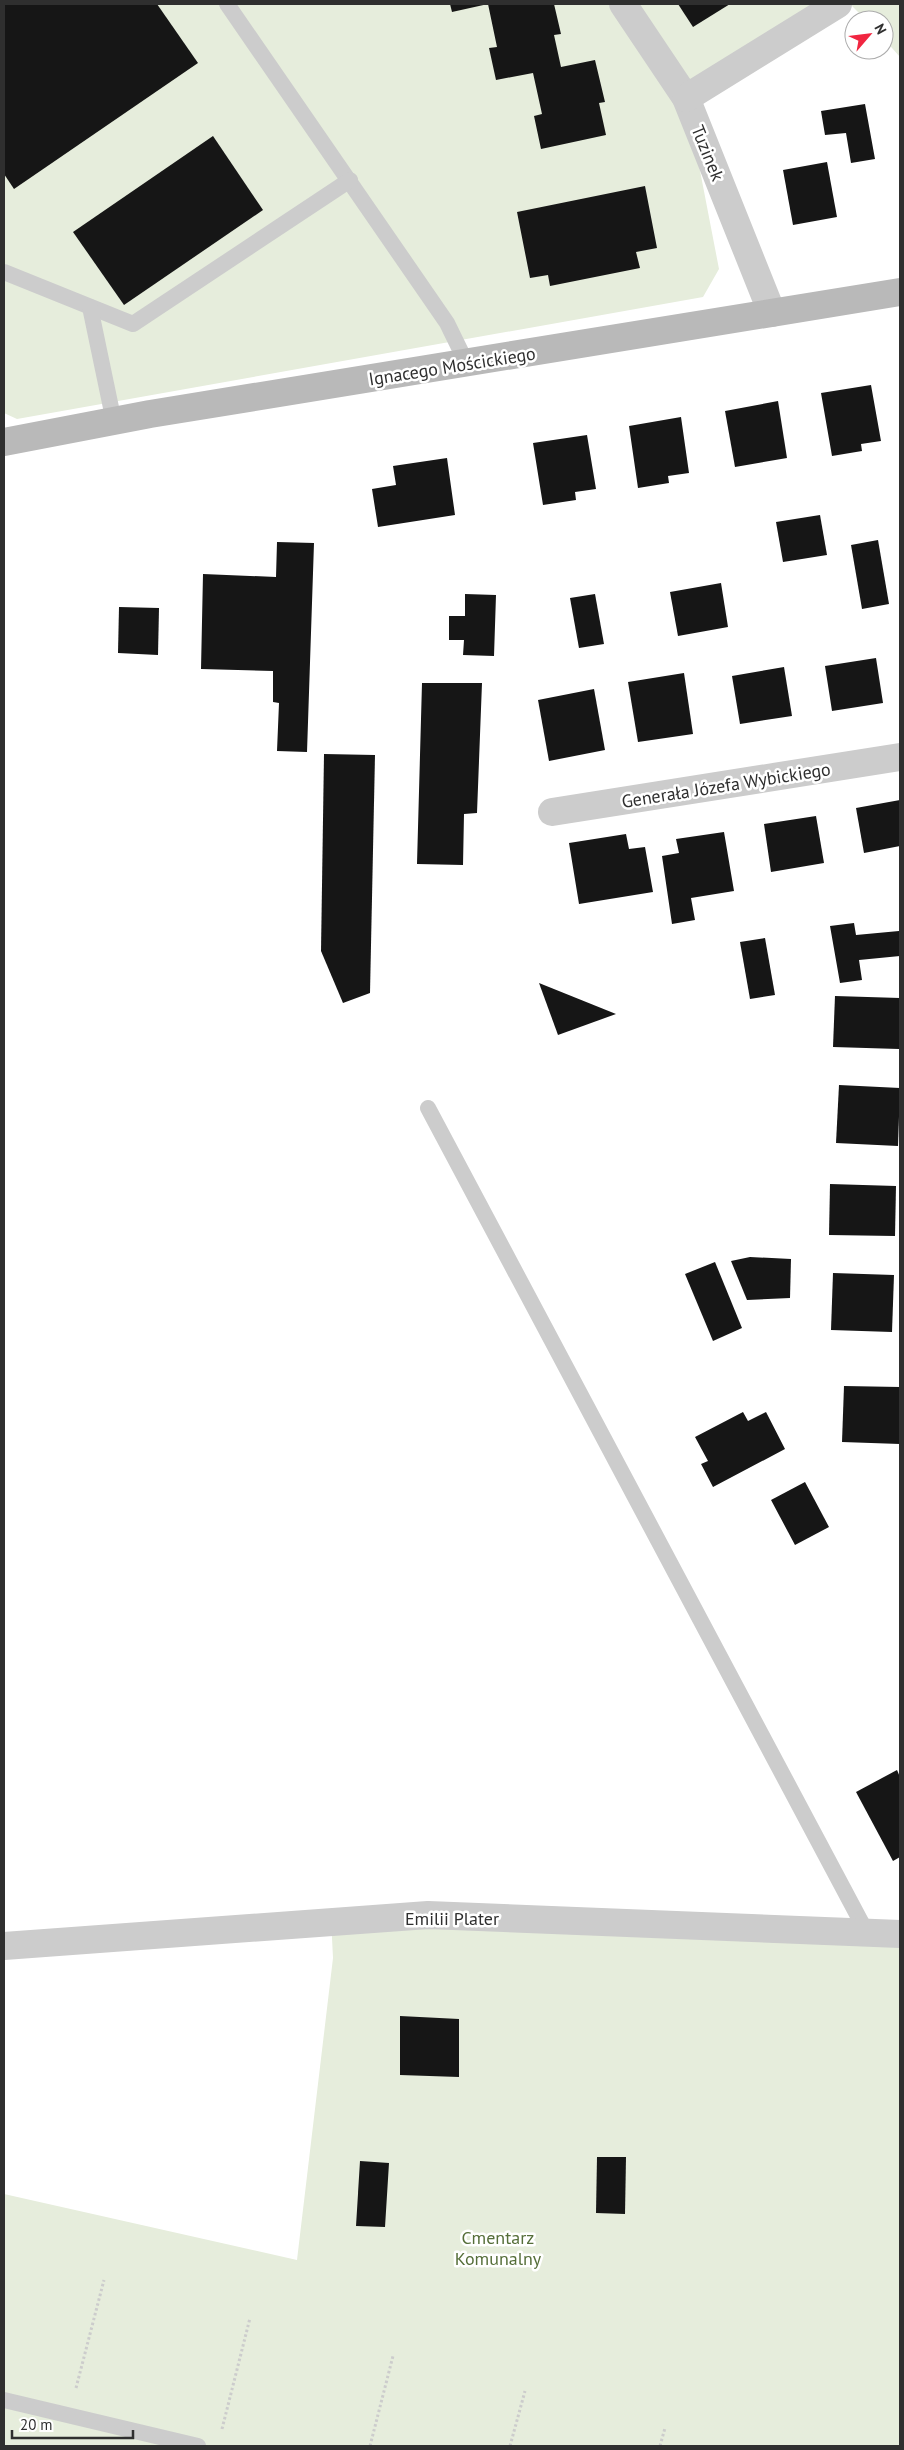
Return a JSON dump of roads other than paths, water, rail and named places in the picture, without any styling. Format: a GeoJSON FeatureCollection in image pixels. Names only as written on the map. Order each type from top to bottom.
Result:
{"type":"FeatureCollection","features":[{"type":"Feature","properties":{"kind":"street","name":"Tuzinek"},"geometry":{"type":"LineString","coordinates":[[623,4],[686,98],[772,313]]}},
{"type":"Feature","properties":{"kind":"street"},"geometry":{"type":"LineString","coordinates":[[686,98],[838,4]]}},
{"type":"Feature","properties":{"kind":"street","name":"Ignacego Mościckiego"},"geometry":{"type":"LineString","coordinates":[[4,442],[114,422],[900,292]]}},
{"type":"Feature","properties":{"kind":"street","name":"Generała Józefa Wybickiego"},"geometry":{"type":"LineString","coordinates":[[552,812],[900,757]]}},
{"type":"Feature","properties":{"kind":"street","name":"Emilii Plater"},"geometry":{"type":"LineString","coordinates":[[4,1946],[428,1915],[900,1934]]}},
{"type":"Feature","properties":{"kind":"lane"},"geometry":{"type":"LineString","coordinates":[[227,4],[448,323],[467,364]]}},
{"type":"Feature","properties":{"kind":"lane"},"geometry":{"type":"LineString","coordinates":[[4,272],[133,324],[350,180]]}},
{"type":"Feature","properties":{"kind":"lane"},"geometry":{"type":"LineString","coordinates":[[90,307],[114,422]]}},
{"type":"Feature","properties":{"kind":"lane"},"geometry":{"type":"LineString","coordinates":[[428,1108],[867,1933]]}},
{"type":"Feature","properties":{"kind":"lane"},"geometry":{"type":"LineString","coordinates":[[4,2400],[198,2446]]}},
{"type":"Feature","properties":{"kind":"park label","name":"Cmentarz Komunalny"},"geometry":{"type":"Point","coordinates":[498,2247]}}]}
